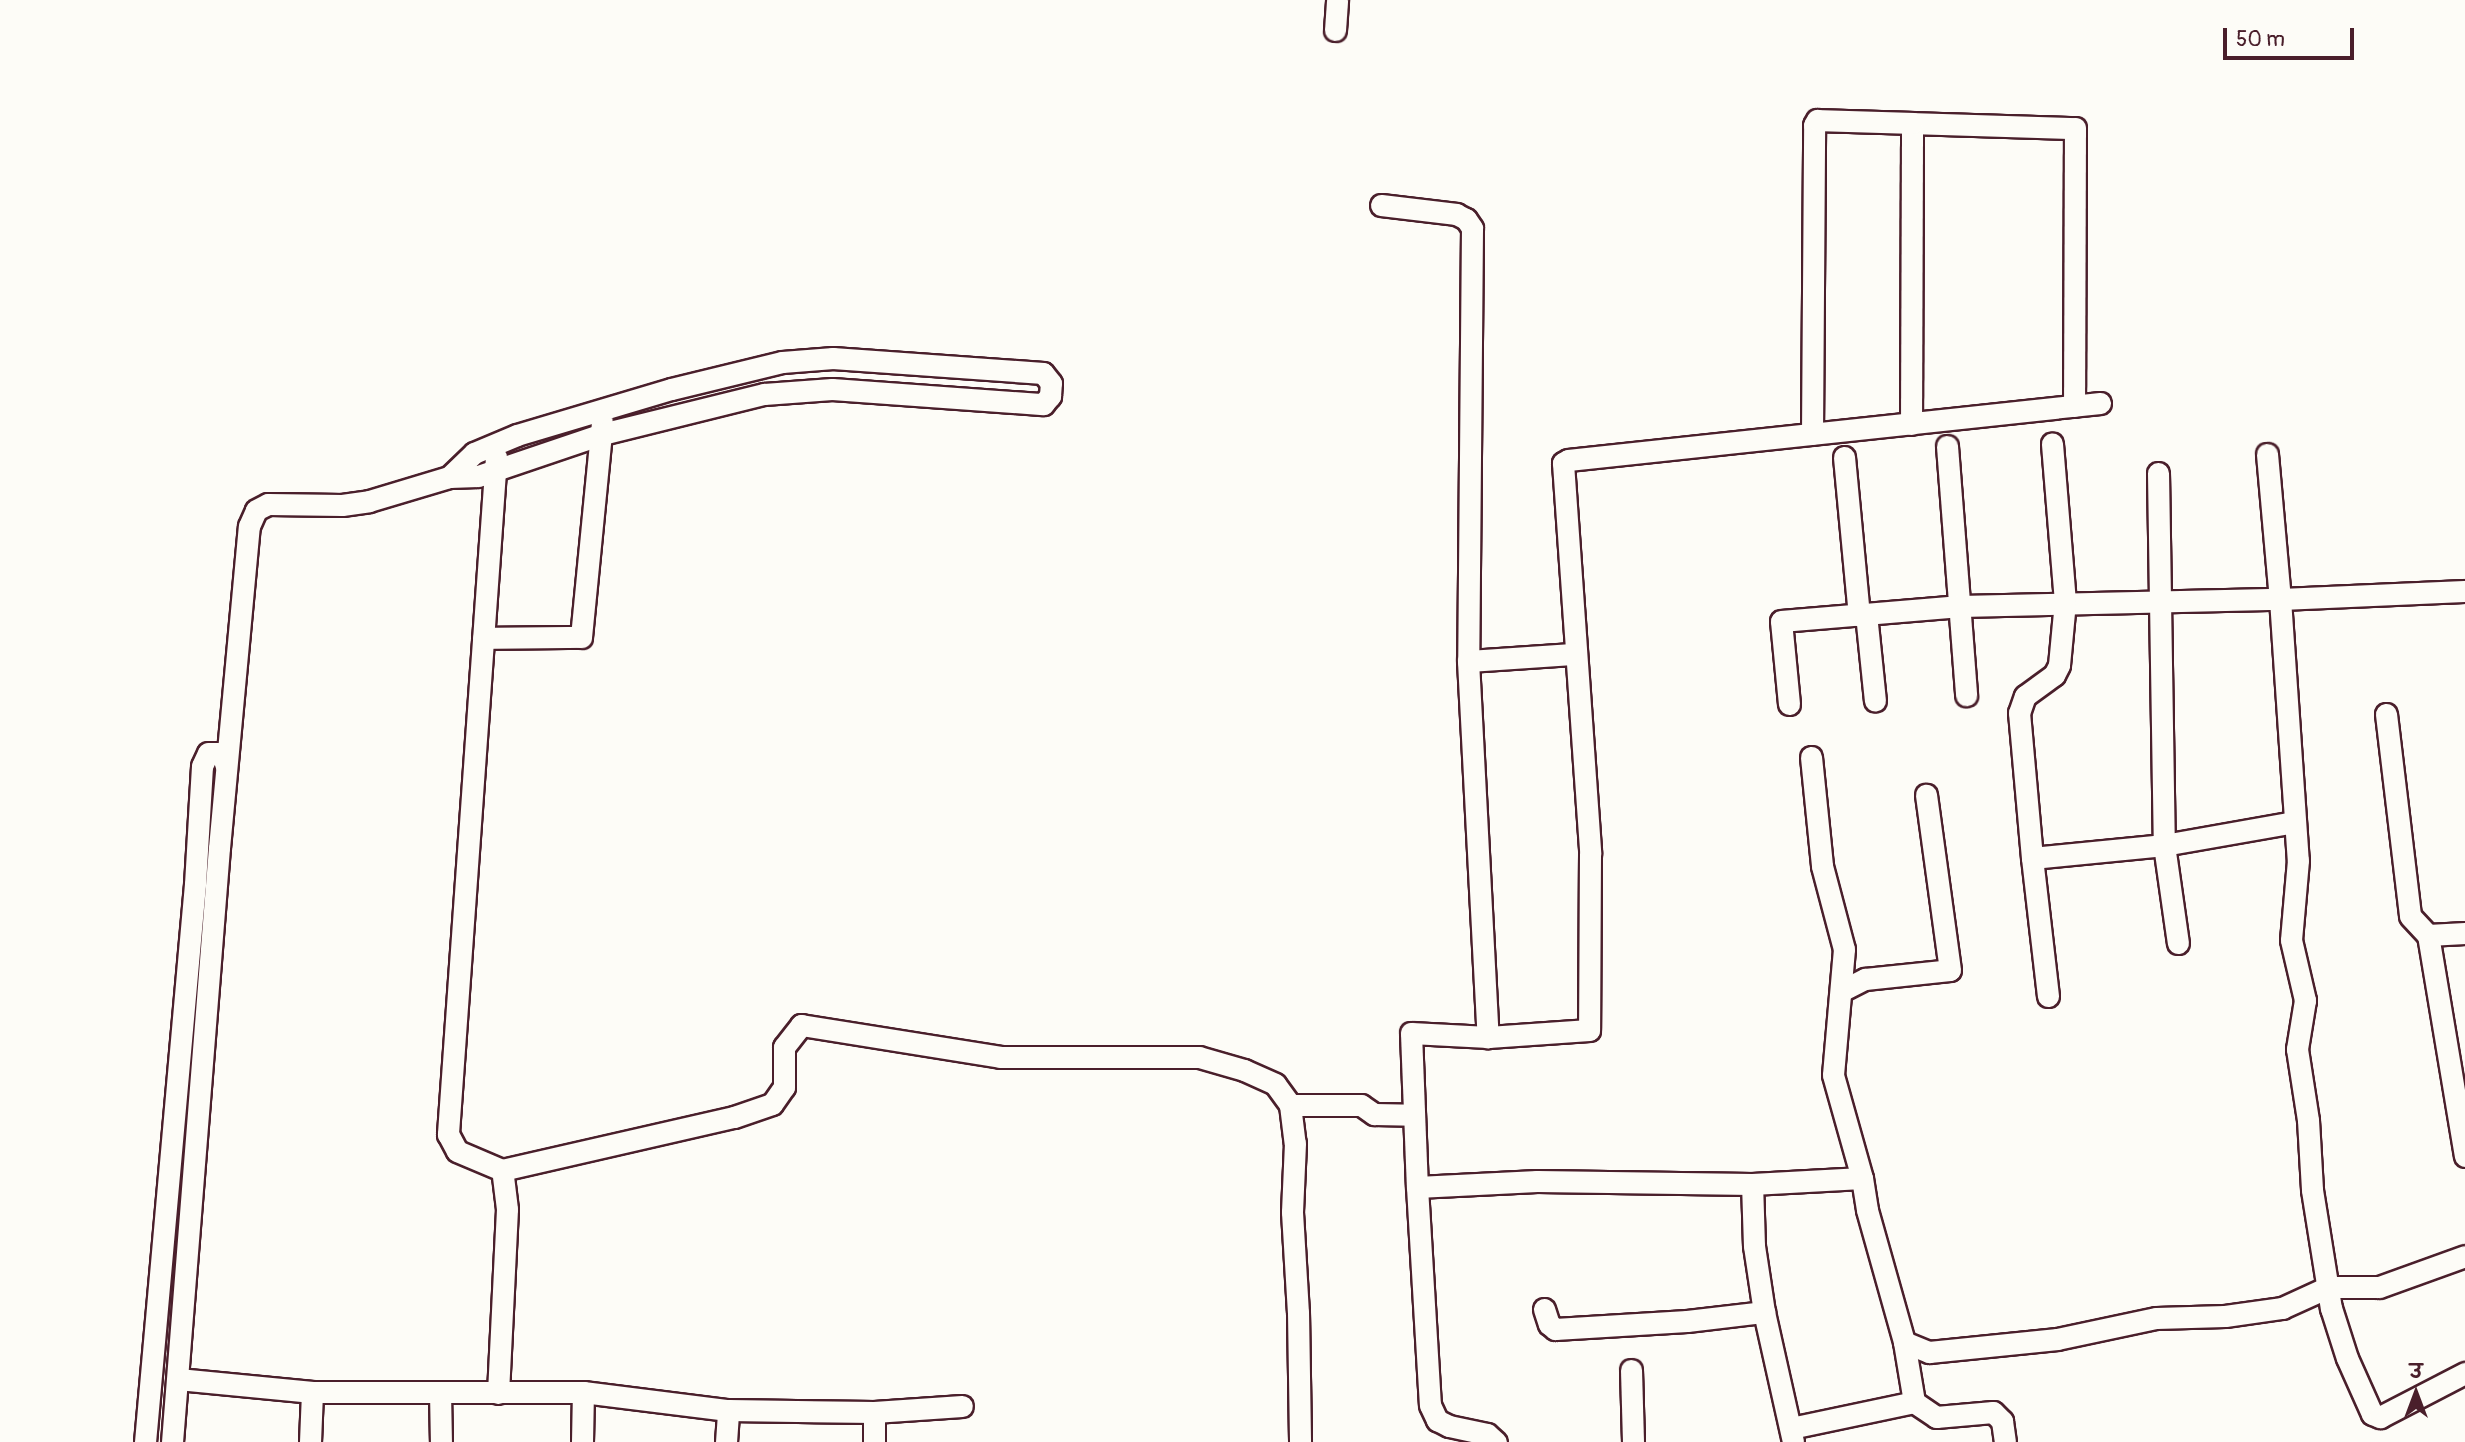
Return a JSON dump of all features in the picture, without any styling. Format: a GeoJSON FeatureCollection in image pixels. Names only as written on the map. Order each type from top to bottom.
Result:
{"type":"FeatureCollection","features":[{"type":"Feature","properties":{"kind":"street"},"geometry":{"type":"LineString","coordinates":[[1335,30],[1337,0]]}},
{"type":"Feature","properties":{"kind":"street"},"geometry":{"type":"LineString","coordinates":[[1812,434],[1814,125],[1817,120],[2074,128],[2074,405]]}},
{"type":"Feature","properties":{"kind":"street"},"geometry":{"type":"LineString","coordinates":[[1911,424],[1912,123]]}},
{"type":"Feature","properties":{"kind":"street"},"geometry":{"type":"LineString","coordinates":[[1381,205],[1456,214],[1466,219],[1472,228],[1468,661],[1488,1037]]}},
{"type":"Feature","properties":{"kind":"street"},"geometry":{"type":"LineString","coordinates":[[172,1442],[193,1159],[208,848],[204,759],[208,753],[216,753],[223,757],[226,766],[248,526],[256,510],[268,505],[330,505],[369,501],[449,477],[478,476],[602,435],[754,396],[832,388],[1042,404],[1050,396],[1051,383],[1043,373],[833,358],[782,362],[671,388],[496,444],[474,453],[449,477]]}},
{"type":"Feature","properties":{"kind":"street"},"geometry":{"type":"LineString","coordinates":[[753,368],[754,396]]}},
{"type":"Feature","properties":{"kind":"street"},"geometry":{"type":"LineString","coordinates":[[671,388],[680,415]]}},
{"type":"Feature","properties":{"kind":"street"},"geometry":{"type":"LineString","coordinates":[[1491,1438],[1437,1420],[1430,1405],[1416,1187],[1411,1033],[1488,1037],[1589,1030],[1592,946],[1590,854],[1573,654],[1563,463],[1568,460],[2100,404]]}},
{"type":"Feature","properties":{"kind":"street"},"geometry":{"type":"LineString","coordinates":[[483,638],[581,637],[602,435],[602,410]]}},
{"type":"Feature","properties":{"kind":"street"},"geometry":{"type":"LineString","coordinates":[[496,444],[448,1135],[457,1152],[502,1170],[734,1118],[772,1104],[784,1087],[784,1047],[801,1025],[1000,1057],[1199,1057],[1244,1070],[1275,1084],[1290,1105],[1295,1143],[1292,1212],[1298,1312],[1300,1442]]}},
{"type":"Feature","properties":{"kind":"street"},"geometry":{"type":"LineString","coordinates":[[2048,996],[2019,713],[2025,696],[2054,675],[2059,665],[2064,602],[2052,444]]}},
{"type":"Feature","properties":{"kind":"street"},"geometry":{"type":"LineString","coordinates":[[1947,446],[1966,695]]}},
{"type":"Feature","properties":{"kind":"street"},"geometry":{"type":"LineString","coordinates":[[2267,454],[2298,860],[2291,940],[2305,1000],[2297,1049],[2308,1119],[2312,1189],[2331,1308],[2347,1358],[2372,1414],[2379,1417],[2465,1373]]}},
{"type":"Feature","properties":{"kind":"street"},"geometry":{"type":"LineString","coordinates":[[1844,457],[1875,701]]}},
{"type":"Feature","properties":{"kind":"street"},"geometry":{"type":"LineString","coordinates":[[2158,473],[2164,845],[2178,943]]}},
{"type":"Feature","properties":{"kind":"street"},"geometry":{"type":"LineString","coordinates":[[1790,704],[1781,621],[1960,606],[2280,599],[2465,591]]}},
{"type":"Feature","properties":{"kind":"street"},"geometry":{"type":"LineString","coordinates":[[1468,661],[1573,654]]}},
{"type":"Feature","properties":{"kind":"street"},"geometry":{"type":"LineString","coordinates":[[2386,714],[2410,916],[2428,935],[2465,1156]]}},
{"type":"Feature","properties":{"kind":"street"},"geometry":{"type":"LineString","coordinates":[[1811,757],[1822,866],[1844,948],[1833,1075],[1863,1178],[1867,1210],[1904,1342],[1914,1402],[1936,1417],[1993,1412],[2002,1421],[2005,1442]]}},
{"type":"Feature","properties":{"kind":"street"},"geometry":{"type":"LineString","coordinates":[[1842,991],[1865,979],[1950,970],[1926,796]]}},
{"type":"Feature","properties":{"kind":"street"},"geometry":{"type":"LineString","coordinates":[[2032,858],[2164,845],[2295,822]]}},
{"type":"Feature","properties":{"kind":"street"},"geometry":{"type":"LineString","coordinates":[[145,1442],[170,1157],[206,878]]}},
{"type":"Feature","properties":{"kind":"street"},"geometry":{"type":"LineString","coordinates":[[2428,935],[2465,933]]}},
{"type":"Feature","properties":{"kind":"street"},"geometry":{"type":"LineString","coordinates":[[1290,1105],[1361,1105],[1374,1114],[1413,1115]]}},
{"type":"Feature","properties":{"kind":"street"},"geometry":{"type":"LineString","coordinates":[[170,1157],[193,1159]]}},
{"type":"Feature","properties":{"kind":"street"},"geometry":{"type":"LineString","coordinates":[[498,1393],[507,1209],[502,1170]]}},
{"type":"Feature","properties":{"kind":"street"},"geometry":{"type":"LineString","coordinates":[[1416,1187],[1537,1181],[1752,1184],[1863,1178]]}},
{"type":"Feature","properties":{"kind":"street"},"geometry":{"type":"LineString","coordinates":[[1752,1184],[1754,1246],[1764,1312],[1792,1435],[1914,1402]]}},
{"type":"Feature","properties":{"kind":"street"},"geometry":{"type":"LineString","coordinates":[[164,1227],[188,1230]]}},
{"type":"Feature","properties":{"kind":"street"},"geometry":{"type":"LineString","coordinates":[[1904,1342],[1929,1352],[2057,1339],[2156,1318],[2225,1316],[2282,1308],[2328,1287],[2379,1287],[2465,1256]]}},
{"type":"Feature","properties":{"kind":"street"},"geometry":{"type":"LineString","coordinates":[[1544,1309],[1549,1324],[1555,1329],[1687,1321],[1764,1312]]}},
{"type":"Feature","properties":{"kind":"street"},"geometry":{"type":"LineString","coordinates":[[153,1361],[178,1381]]}},
{"type":"Feature","properties":{"kind":"street"},"geometry":{"type":"LineString","coordinates":[[1631,1370],[1633,1442]]}},
{"type":"Feature","properties":{"kind":"street"},"geometry":{"type":"LineString","coordinates":[[149,1396],[178,1381],[312,1392],[583,1392],[728,1410],[874,1412],[962,1406]]}},
{"type":"Feature","properties":{"kind":"street"},"geometry":{"type":"LineString","coordinates":[[310,1442],[312,1392]]}},
{"type":"Feature","properties":{"kind":"street"},"geometry":{"type":"LineString","coordinates":[[440,1392],[441,1442]]}},
{"type":"Feature","properties":{"kind":"street"},"geometry":{"type":"LineString","coordinates":[[582,1442],[583,1392]]}},
{"type":"Feature","properties":{"kind":"street"},"geometry":{"type":"LineString","coordinates":[[726,1442],[728,1410]]}},
{"type":"Feature","properties":{"kind":"street"},"geometry":{"type":"LineString","coordinates":[[874,1412],[874,1442]]}},
{"type":"Feature","properties":{"kind":"street"},"geometry":{"type":"LineString","coordinates":[[1447,1442],[1491,1438]]}}]}
